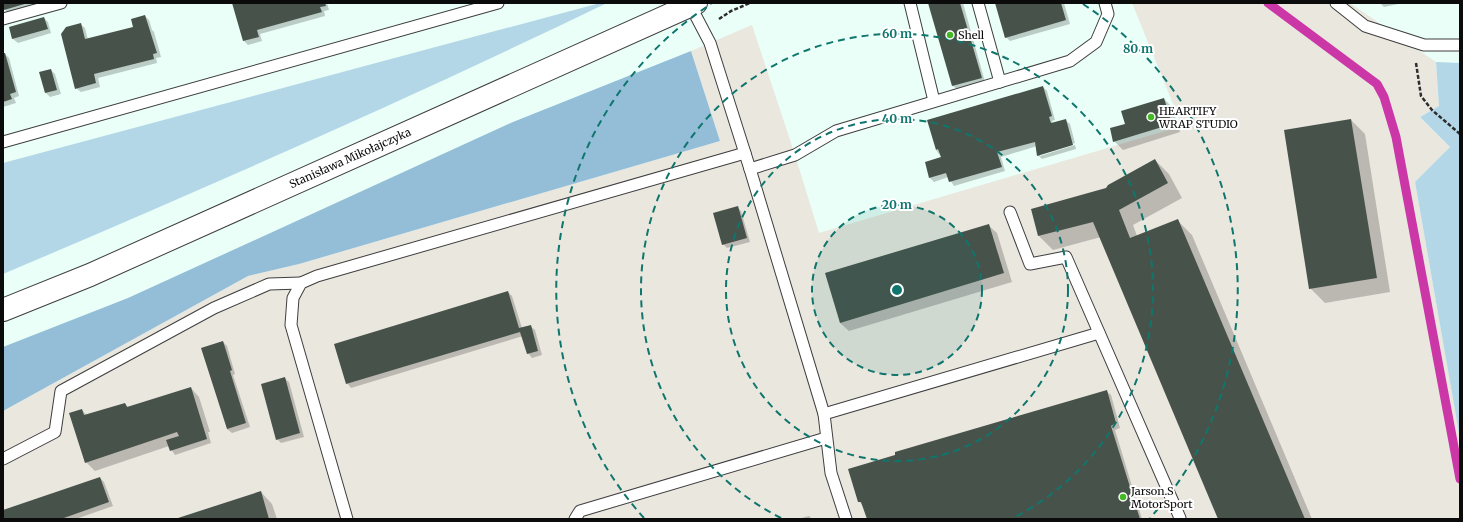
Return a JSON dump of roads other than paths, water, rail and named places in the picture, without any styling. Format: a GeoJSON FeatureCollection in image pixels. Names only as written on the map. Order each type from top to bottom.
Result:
{"type":"FeatureCollection","features":[{"type":"Feature","properties":{"kind":"street","name":"Stanisława Mikołajczyka"},"geometry":{"type":"LineString","coordinates":[[3,310],[90,275],[692,4]]}},
{"type":"Feature","properties":{"kind":"lane"},"geometry":{"type":"LineString","coordinates":[[3,19],[61,3]]}},
{"type":"Feature","properties":{"kind":"lane"},"geometry":{"type":"LineString","coordinates":[[3,142],[498,3]]}},
{"type":"Feature","properties":{"kind":"lane"},"geometry":{"type":"LineString","coordinates":[[910,3],[934,101]]}},
{"type":"Feature","properties":{"kind":"lane"},"geometry":{"type":"LineString","coordinates":[[978,3],[1000,82]]}},
{"type":"Feature","properties":{"kind":"lane"},"geometry":{"type":"LineString","coordinates":[[750,169],[795,154],[836,131],[1070,61],[1096,42],[1108,14],[1105,3]]}},
{"type":"Feature","properties":{"kind":"lane"},"geometry":{"type":"LineString","coordinates":[[1336,3],[1364,26],[1424,45],[1460,45]]}},
{"type":"Feature","properties":{"kind":"lane"},"geometry":{"type":"LineString","coordinates":[[692,4],[710,43],[750,169],[824,414],[831,473],[846,519]]}},
{"type":"Feature","properties":{"kind":"lane"},"geometry":{"type":"LineString","coordinates":[[3,459],[55,432],[61,392],[214,308],[269,284],[301,283],[317,276],[745,153]]}},
{"type":"Feature","properties":{"kind":"lane"},"geometry":{"type":"LineString","coordinates":[[1010,212],[1030,264],[1066,257],[1180,518]]}},
{"type":"Feature","properties":{"kind":"lane"},"geometry":{"type":"LineString","coordinates":[[301,283],[293,298],[291,325],[347,519]]}},
{"type":"Feature","properties":{"kind":"lane"},"geometry":{"type":"LineString","coordinates":[[824,414],[1099,333]]}},
{"type":"Feature","properties":{"kind":"lane"},"geometry":{"type":"LineString","coordinates":[[575,519],[580,511],[826,438]]}},
{"type":"Feature","properties":{"kind":"waterway"},"geometry":{"type":"LineString","coordinates":[[1268,3],[1377,84],[1384,97],[1396,137],[1460,479]]}},
{"type":"Feature","properties":{"kind":"place","name":"Shell"},"geometry":{"type":"Point","coordinates":[950,35]}},
{"type":"Feature","properties":{"kind":"place","name":"HEARTIFY WRAP STUDIO"},"geometry":{"type":"Point","coordinates":[1151,117]}},
{"type":"Feature","properties":{"kind":"place","name":"Jarson.S MotorSport"},"geometry":{"type":"Point","coordinates":[1123,497]}}]}
